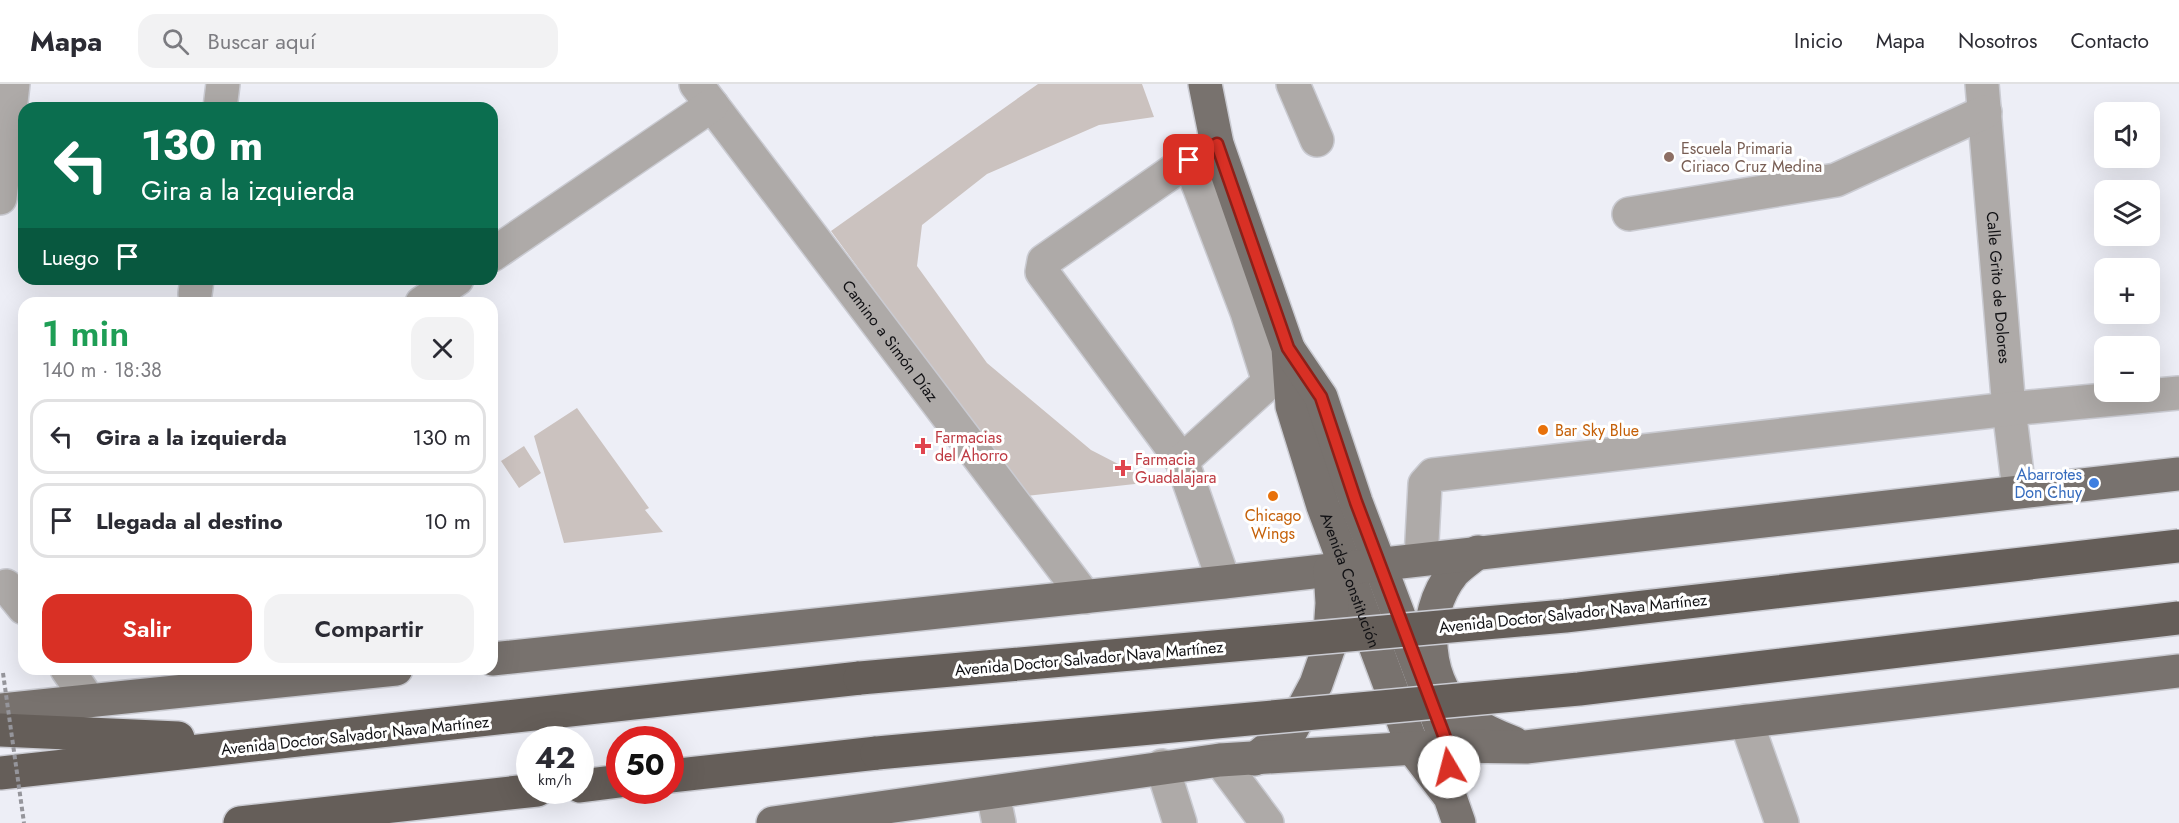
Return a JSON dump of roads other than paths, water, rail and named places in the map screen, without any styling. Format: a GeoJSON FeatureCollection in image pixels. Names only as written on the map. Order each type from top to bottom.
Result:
{"type":"FeatureCollection","features":[{"type":"Feature","properties":{"kind":"highway","name":"Avenida Doctor Salvador Nava Martínez"},"geometry":{"type":"LineString","coordinates":[[0,773],[860,678],[1565,616],[2179,546]]}},
{"type":"Feature","properties":{"kind":"highway"},"geometry":{"type":"LineString","coordinates":[[684,774],[877,753],[1579,689],[2179,618]]}},
{"type":"Feature","properties":{"kind":"highway"},"geometry":{"type":"LineString","coordinates":[[0,730],[288,742]]}},
{"type":"Feature","properties":{"kind":"highway"},"geometry":{"type":"LineString","coordinates":[[242,823],[516,792]]}},
{"type":"Feature","properties":{"kind":"main road","name":"Avenida Constitución"},"geometry":{"type":"LineString","coordinates":[[1205,84],[1203,152],[1288,348],[1321,397],[1356,502],[1448,746],[1454,810]]}},
{"type":"Feature","properties":{"kind":"main road","name":"Avenida Constitución"},"geometry":{"type":"LineString","coordinates":[[1288,348],[1292,406],[1323,507],[1338,569],[1414,750],[1454,810]]}},
{"type":"Feature","properties":{"kind":"main road"},"geometry":{"type":"LineString","coordinates":[[498,658],[1224,582],[2019,490],[2179,474]]}},
{"type":"Feature","properties":{"kind":"main road"},"geometry":{"type":"LineString","coordinates":[[1296,574],[1308,554],[1323,507]]}},
{"type":"Feature","properties":{"kind":"main road"},"geometry":{"type":"LineString","coordinates":[[1478,552],[1454,573],[1437,601],[1430,632],[1433,664],[1445,694],[1466,719],[1494,736],[1526,747]]}},
{"type":"Feature","properties":{"kind":"main road"},"geometry":{"type":"LineString","coordinates":[[1255,759],[1292,729],[1316,684],[1329,647],[1332,603],[1338,569]]}},
{"type":"Feature","properties":{"kind":"main road"},"geometry":{"type":"LineString","coordinates":[[773,823],[996,809],[1162,766],[1220,760],[1414,750],[1448,746],[1526,747],[2179,671]]}},
{"type":"Feature","properties":{"kind":"main road"},"geometry":{"type":"LineString","coordinates":[[0,710],[338,675]]}},
{"type":"Feature","properties":{"kind":"street"},"geometry":{"type":"LineString","coordinates":[[0,198],[13,84]]}},
{"type":"Feature","properties":{"kind":"street"},"geometry":{"type":"LineString","coordinates":[[221,102],[223,84]]}},
{"type":"Feature","properties":{"kind":"street"},"geometry":{"type":"LineString","coordinates":[[1293,84],[1317,140]]}},
{"type":"Feature","properties":{"kind":"street"},"geometry":{"type":"LineString","coordinates":[[498,250],[704,95]]}},
{"type":"Feature","properties":{"kind":"street","name":"Camino a Simón Díaz"},"geometry":{"type":"LineString","coordinates":[[704,95],[1085,597]]}},
{"type":"Feature","properties":{"kind":"street"},"geometry":{"type":"LineString","coordinates":[[1629,214],[1836,180],[1984,98]]}},
{"type":"Feature","properties":{"kind":"street","name":"Calle Grito de Dolores"},"geometry":{"type":"LineString","coordinates":[[1984,98],[2009,409],[2019,490]]}},
{"type":"Feature","properties":{"kind":"street"},"geometry":{"type":"LineString","coordinates":[[1182,461],[1269,382],[1247,312],[1203,152],[1044,261],[1042,272],[1182,461],[1224,582]]}},
{"type":"Feature","properties":{"kind":"street"},"geometry":{"type":"LineString","coordinates":[[431,297],[448,285]]}},
{"type":"Feature","properties":{"kind":"street"},"geometry":{"type":"LineString","coordinates":[[1421,559],[1425,484],[1433,475],[2009,409],[2179,393]]}},
{"type":"Feature","properties":{"kind":"street"},"geometry":{"type":"LineString","coordinates":[[71,675],[89,701]]}},
{"type":"Feature","properties":{"kind":"street"},"geometry":{"type":"LineString","coordinates":[[1746,721],[1782,823]]}},
{"type":"Feature","properties":{"kind":"street"},"geometry":{"type":"LineString","coordinates":[[1220,760],[1267,823]]}},
{"type":"Feature","properties":{"kind":"street"},"geometry":{"type":"LineString","coordinates":[[1162,766],[1180,823]]}},
{"type":"Feature","properties":{"kind":"place","name":"Escuela Primaria Ciriaco Cruz Medina"},"geometry":{"type":"Point","coordinates":[1669,157]}},
{"type":"Feature","properties":{"kind":"place","name":"Bar Sky Blue"},"geometry":{"type":"Point","coordinates":[1543,430]}},
{"type":"Feature","properties":{"kind":"place","name":"Farmacias del Ahorro"},"geometry":{"type":"Point","coordinates":[923,446]}},
{"type":"Feature","properties":{"kind":"place","name":"Farmacia Guadalajara"},"geometry":{"type":"Point","coordinates":[1123,468]}},
{"type":"Feature","properties":{"kind":"place","name":"Abarrotes Don Chuy"},"geometry":{"type":"Point","coordinates":[2094,483]}},
{"type":"Feature","properties":{"kind":"place","name":"Chicago Wings"},"geometry":{"type":"Point","coordinates":[1273,496]}}]}
